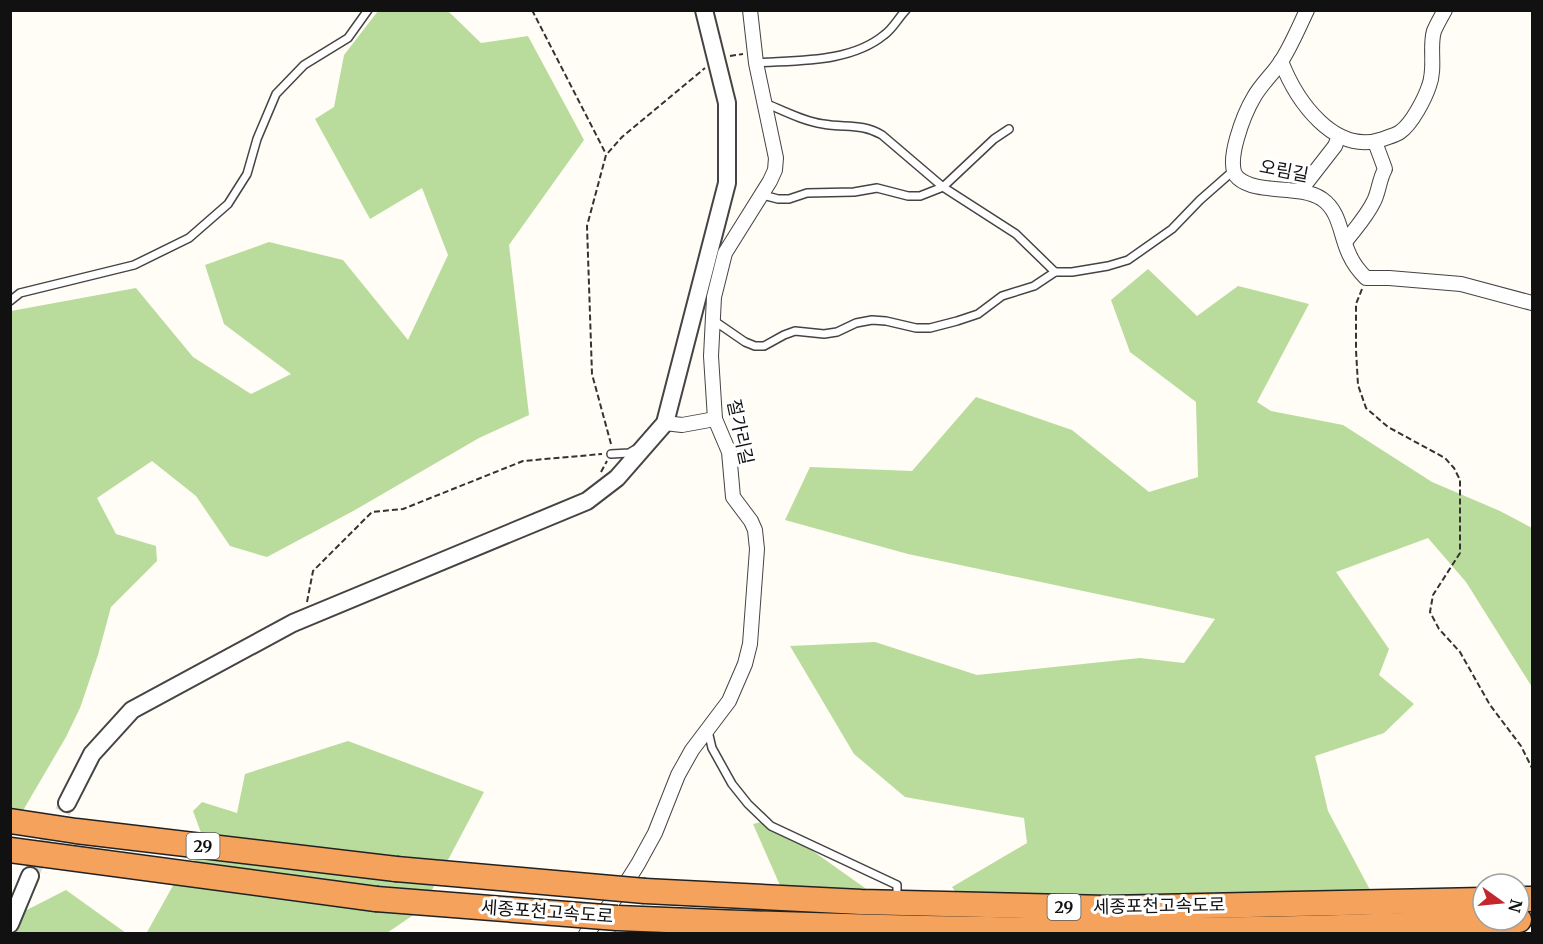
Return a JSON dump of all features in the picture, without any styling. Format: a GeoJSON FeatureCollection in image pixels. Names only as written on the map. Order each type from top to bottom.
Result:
{"type":"FeatureCollection","features":[{"type":"Feature","properties":{"kind":"highway","name":"세종포천고속도로"},"geometry":{"type":"LineString","coordinates":[[10,821],[396,869],[645,891],[872,902],[1107,908],[1471,900]]}},
{"type":"Feature","properties":{"kind":"highway","name":"세종포천고속도로"},"geometry":{"type":"LineString","coordinates":[[10,850],[376,899],[617,918],[817,926],[1133,930],[1321,928],[1471,922]]}},
{"type":"Feature","properties":{"kind":"street"},"geometry":{"type":"LineString","coordinates":[[67,803],[92,754],[132,710],[308,616],[588,501],[617,478],[665,423],[727,183],[727,103],[704,10]]}},
{"type":"Feature","properties":{"kind":"street","name":"절가리길"},"geometry":{"type":"LineString","coordinates":[[586,933],[621,891],[638,864],[655,833],[678,775],[692,750],[729,700],[745,664],[750,644],[756,576],[755,530],[733,497],[729,452],[715,419],[711,356],[714,297],[725,253],[763,195],[775,170],[776,158],[755,58],[750,10]]}},
{"type":"Feature","properties":{"kind":"street","name":"오림길"},"geometry":{"type":"LineString","coordinates":[[1307,10],[1281,61],[1255,96],[1245,117],[1232,158],[1233,171],[1249,184],[1300,191],[1322,199],[1337,218],[1349,254],[1358,270],[1366,278]]}},
{"type":"Feature","properties":{"kind":"street"},"geometry":{"type":"LineString","coordinates":[[1281,61],[1290,83],[1312,113],[1339,136],[1355,142],[1375,142],[1401,132],[1417,111],[1430,85],[1434,33],[1444,10]]}},
{"type":"Feature","properties":{"kind":"street"},"geometry":{"type":"LineString","coordinates":[[1300,191],[1335,146],[1339,136]]}},
{"type":"Feature","properties":{"kind":"street"},"geometry":{"type":"LineString","coordinates":[[1345,242],[1376,200],[1379,180],[1385,169],[1375,142]]}},
{"type":"Feature","properties":{"kind":"street"},"geometry":{"type":"LineString","coordinates":[[1366,278],[1461,284],[1533,303]]}},
{"type":"Feature","properties":{"kind":"street"},"geometry":{"type":"LineString","coordinates":[[665,423],[682,425],[715,419]]}},
{"type":"Feature","properties":{"kind":"street"},"geometry":{"type":"LineString","coordinates":[[10,924],[30,876]]}},
{"type":"Feature","properties":{"kind":"lane"},"geometry":{"type":"LineString","coordinates":[[10,301],[20,293],[134,265],[189,238],[228,204],[247,174],[257,139],[276,94],[304,65],[348,38],[368,10]]}},
{"type":"Feature","properties":{"kind":"lane"},"geometry":{"type":"LineString","coordinates":[[755,58],[830,57],[847,53],[885,35],[906,10]]}},
{"type":"Feature","properties":{"kind":"lane"},"geometry":{"type":"LineString","coordinates":[[763,102],[806,120],[823,124],[871,128],[943,187],[1016,234],[1055,272]]}},
{"type":"Feature","properties":{"kind":"lane"},"geometry":{"type":"LineString","coordinates":[[763,195],[778,200],[807,194],[854,192],[877,188],[908,196],[920,196],[943,187],[994,139],[1009,129]]}},
{"type":"Feature","properties":{"kind":"lane"},"geometry":{"type":"LineString","coordinates":[[713,320],[745,342],[755,346],[764,346],[784,334],[795,331],[824,334],[837,332],[855,323],[872,320],[916,328],[930,328],[978,314],[1002,296],[1034,286],[1055,272],[1072,272],[1128,260],[1172,229],[1233,171]]}},
{"type":"Feature","properties":{"kind":"lane"},"geometry":{"type":"LineString","coordinates":[[611,454],[629,453],[647,443]]}},
{"type":"Feature","properties":{"kind":"lane"},"geometry":{"type":"LineString","coordinates":[[707,729],[712,748],[732,784],[748,804],[771,826],[897,885],[897,890]]}},
{"type":"Feature","properties":{"kind":"path"},"geometry":{"type":"LineString","coordinates":[[532,10],[606,154]]}},
{"type":"Feature","properties":{"kind":"path"},"geometry":{"type":"LineString","coordinates":[[600,474],[611,454],[611,441],[592,374],[586,226],[606,154],[622,137],[716,58],[755,58]]}},
{"type":"Feature","properties":{"kind":"path"},"geometry":{"type":"LineString","coordinates":[[1366,278],[1356,304],[1358,385],[1366,408],[1388,428],[1445,458],[1454,468],[1460,480],[1460,553],[1433,595],[1430,612],[1439,629],[1460,652],[1490,705],[1521,746],[1533,768]]}},
{"type":"Feature","properties":{"kind":"path"},"geometry":{"type":"LineString","coordinates":[[308,616],[307,598],[313,571],[372,512],[403,509],[523,461],[611,454]]}},
{"type":"Feature","properties":{"kind":"green space"},"geometry":{"type":"Polygon","coordinates":[[[378,11],[448,11],[481,43],[528,36],[584,140],[509,245],[529,415],[479,438],[355,510],[267,557],[230,546],[196,496],[152,461],[97,498],[116,534],[156,546],[157,561],[111,607],[80,708],[66,737],[11,831],[11,311],[136,288],[193,357],[251,394],[291,374],[224,324],[205,265],[269,242],[343,260],[408,340],[448,255],[422,188],[370,219],[315,119],[334,107],[344,55],[378,11]]]}},
{"type":"Feature","properties":{"kind":"green space"},"geometry":{"type":"Polygon","coordinates":[[[1148,269],[1197,316],[1238,286],[1309,304],[1257,402],[1271,411],[1343,425],[1432,482],[1500,511],[1532,528],[1532,687],[1466,582],[1428,538],[1336,572],[1389,649],[1379,675],[1414,704],[1384,733],[1315,756],[1328,811],[1393,933],[987,933],[952,887],[1027,843],[1024,818],[905,797],[854,754],[790,646],[875,642],[977,675],[1140,658],[1184,663],[1215,619],[908,554],[785,520],[810,467],[912,471],[976,397],[1072,430],[1149,492],[1198,477],[1196,402],[1130,352],[1111,300],[1148,269]]]}},
{"type":"Feature","properties":{"kind":"green space"},"geometry":{"type":"Polygon","coordinates":[[[348,741],[484,792],[422,909],[387,933],[146,934],[180,873],[207,849],[193,811],[202,802],[237,813],[245,774],[348,741]]]}},
{"type":"Feature","properties":{"kind":"green space"},"geometry":{"type":"Polygon","coordinates":[[[769,820],[896,910],[911,933],[801,933],[753,824],[769,820]]]}},
{"type":"Feature","properties":{"kind":"green space"},"geometry":{"type":"Polygon","coordinates":[[[66,890],[126,933],[11,934],[11,918],[66,890]]]}},
{"type":"Feature","properties":{"kind":"tunnel"},"geometry":{"type":"LineString","coordinates":[[30,876],[67,803]]}}]}
